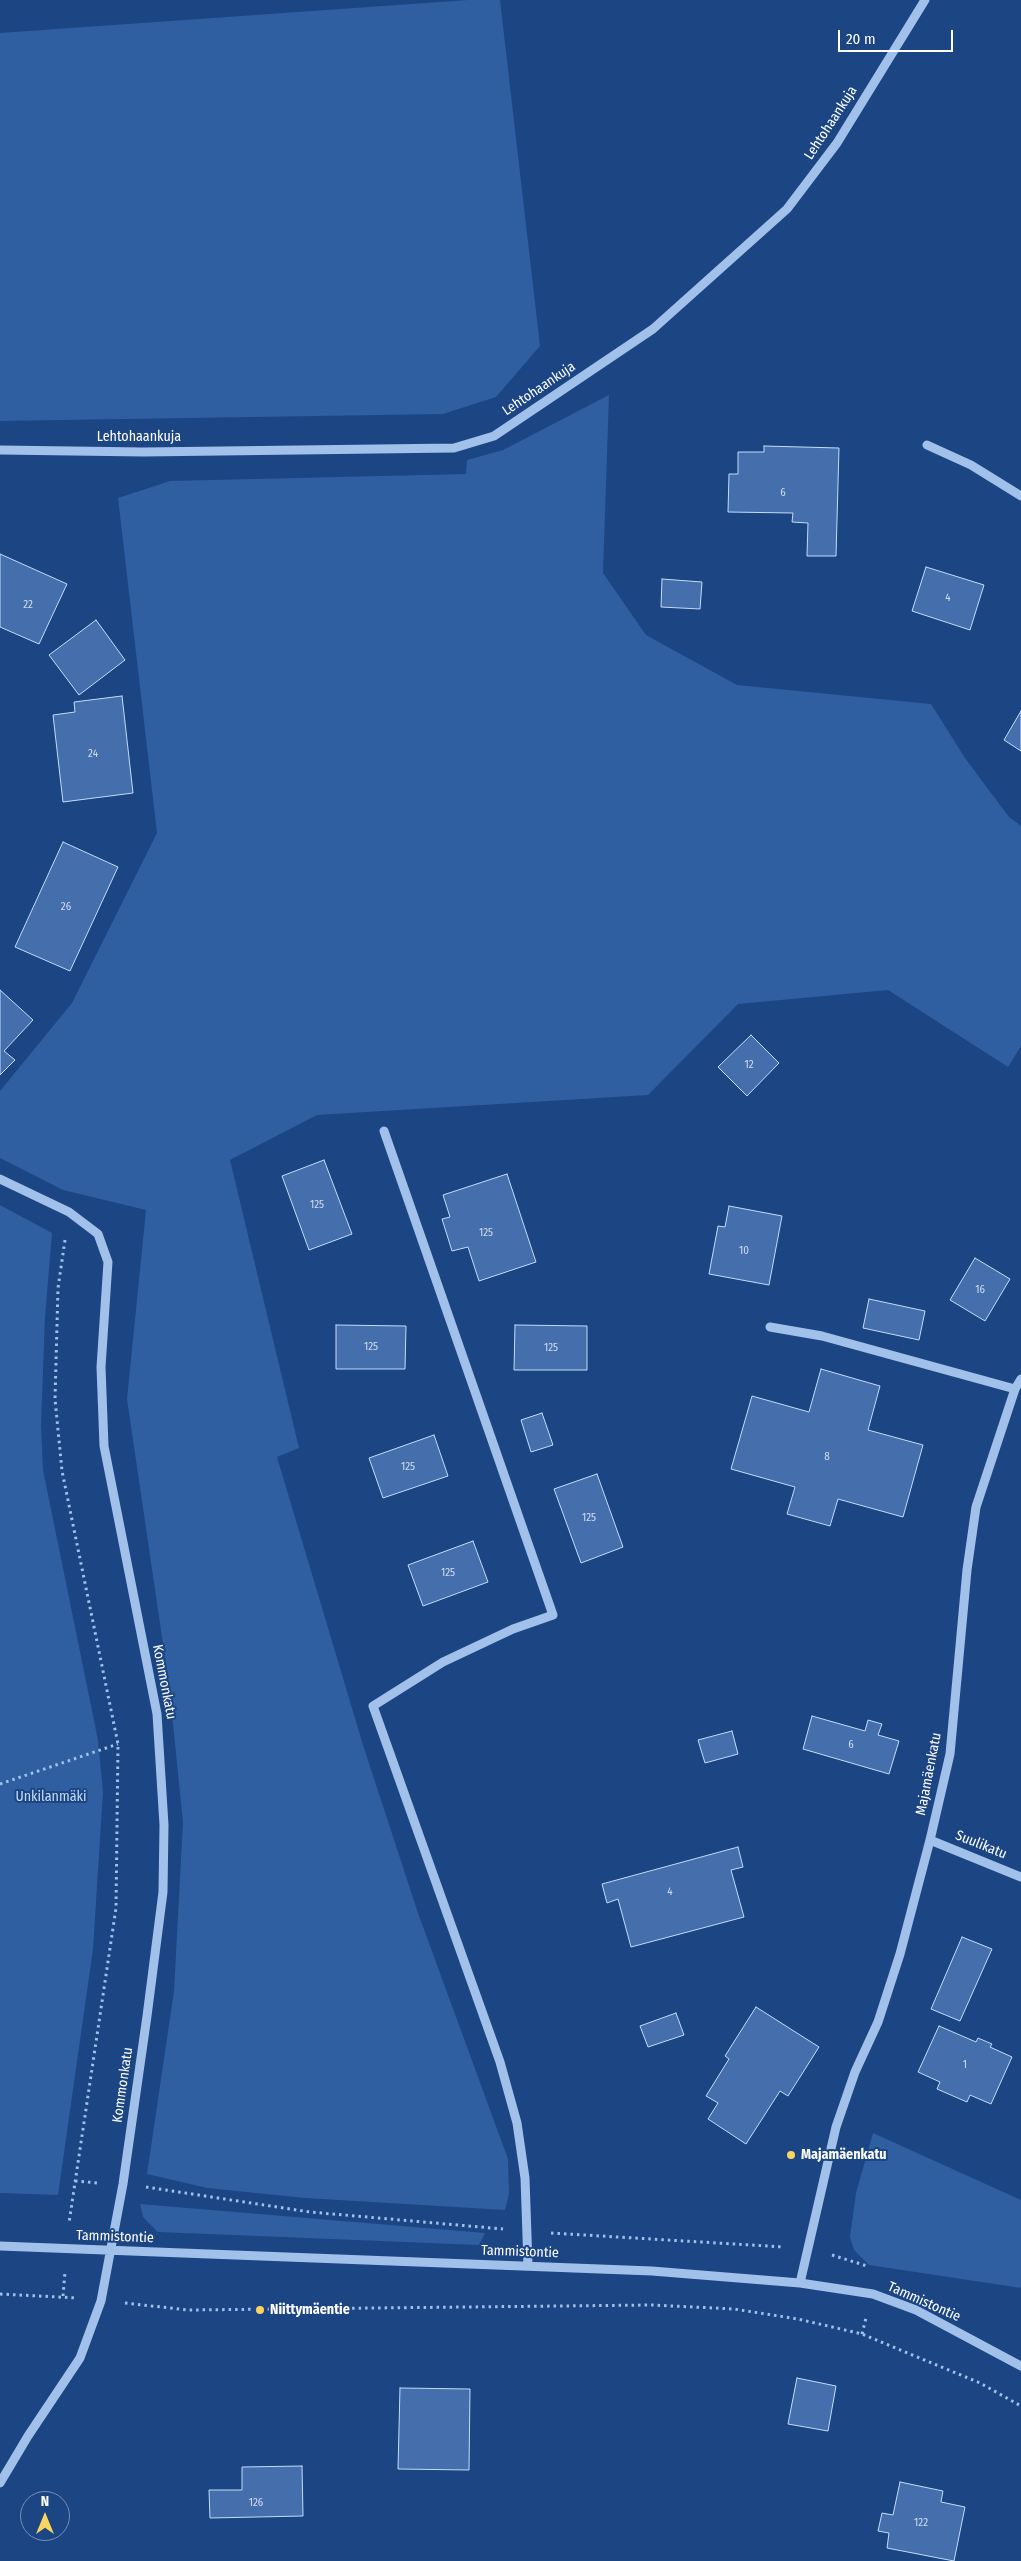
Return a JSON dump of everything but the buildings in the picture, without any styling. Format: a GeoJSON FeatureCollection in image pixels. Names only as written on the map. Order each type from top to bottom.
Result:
{"type":"FeatureCollection","features":[{"type":"Feature","properties":{"kind":"street","name":"Lehtohaankuja"},"geometry":{"type":"LineString","coordinates":[[0,450],[144,452],[454,448],[494,436],[654,329],[787,209],[837,143],[925,0]]}},
{"type":"Feature","properties":{"kind":"street"},"geometry":{"type":"LineString","coordinates":[[927,445],[971,465],[1021,496]]}},
{"type":"Feature","properties":{"kind":"street"},"geometry":{"type":"LineString","coordinates":[[384,1131],[553,1615],[513,1629],[444,1662],[373,1706],[500,2062],[517,2123],[525,2178],[528,2265]]}},
{"type":"Feature","properties":{"kind":"street","name":"Kommonkatu"},"geometry":{"type":"LineString","coordinates":[[0,1178],[69,1212],[98,1234],[108,1262],[100,1367],[104,1446],[157,1714],[164,1825],[163,1892],[123,2184],[109,2250]]}},
{"type":"Feature","properties":{"kind":"street"},"geometry":{"type":"LineString","coordinates":[[770,1328],[822,1336],[1015,1389]]}},
{"type":"Feature","properties":{"kind":"street","name":"Majamäenkatu"},"geometry":{"type":"LineString","coordinates":[[800,2283],[836,2127],[855,2072],[878,2022],[898,1963],[930,1840],[950,1754],[967,1570],[976,1507],[1015,1389],[1021,1379]]}},
{"type":"Feature","properties":{"kind":"street","name":"Suulikatu"},"geometry":{"type":"LineString","coordinates":[[930,1840],[1021,1877]]}},
{"type":"Feature","properties":{"kind":"street","name":"Tammistontie"},"geometry":{"type":"LineString","coordinates":[[0,2246],[528,2265],[652,2271],[800,2283],[873,2294],[916,2310],[1021,2366]]}},
{"type":"Feature","properties":{"kind":"street"},"geometry":{"type":"LineString","coordinates":[[0,2483],[28,2436],[80,2358],[101,2301],[109,2250]]}},
{"type":"Feature","properties":{"kind":"path"},"geometry":{"type":"LineString","coordinates":[[63,2296],[66,2249],[75,2181],[116,1908],[118,1744],[62,1471],[55,1399],[58,1288],[69,1212]]}},
{"type":"Feature","properties":{"kind":"path"},"geometry":{"type":"LineString","coordinates":[[0,1784],[118,1744]]}},
{"type":"Feature","properties":{"kind":"path"},"geometry":{"type":"LineString","coordinates":[[75,2181],[123,2184],[310,2212],[527,2231],[743,2243],[808,2249],[846,2258],[872,2268]]}},
{"type":"Feature","properties":{"kind":"path"},"geometry":{"type":"LineString","coordinates":[[0,2294],[63,2296],[188,2310],[652,2304],[734,2309],[798,2319],[862,2334],[980,2383],[1021,2406]]}},
{"type":"Feature","properties":{"kind":"green space"},"geometry":{"type":"Polygon","coordinates":[[[468,0],[500,0],[540,346],[496,397],[443,414],[0,421],[0,33],[468,0]]]}},
{"type":"Feature","properties":{"kind":"green space"},"geometry":{"type":"Polygon","coordinates":[[[609,395],[603,573],[646,635],[737,685],[931,704],[965,758],[1009,817],[1021,826],[1021,1046],[1008,1067],[888,990],[738,1004],[648,1095],[317,1115],[230,1160],[299,1448],[277,1457],[363,1745],[418,1913],[508,2159],[509,2194],[505,2210],[305,2198],[207,2188],[147,2174],[174,1991],[183,1822],[169,1685],[127,1399],[146,1210],[63,1190],[0,1158],[0,1091],[72,1003],[157,833],[118,498],[170,481],[466,474],[467,460],[503,450],[609,395]]]}},
{"type":"Feature","properties":{"kind":"green space","name":"Unkilanmäki"},"geometry":{"type":"Polygon","coordinates":[[[0,1205],[52,1233],[45,1317],[41,1425],[43,1470],[98,1740],[103,1792],[93,1949],[58,2195],[0,2193],[0,1205]]]}},
{"type":"Feature","properties":{"kind":"green space"},"geometry":{"type":"Polygon","coordinates":[[[873,2133],[1021,2200],[1021,2288],[869,2265],[854,2250],[850,2237],[856,2193],[873,2133]]]}},
{"type":"Feature","properties":{"kind":"green space"},"geometry":{"type":"Polygon","coordinates":[[[140,2204],[485,2233],[479,2245],[158,2232],[143,2217],[140,2204]]]}},
{"type":"Feature","properties":{"kind":"place","name":"Majamäenkatu"},"geometry":{"type":"Point","coordinates":[791,2155]}},
{"type":"Feature","properties":{"kind":"place","name":"Niittymäentie"},"geometry":{"type":"Point","coordinates":[260,2310]}}]}
